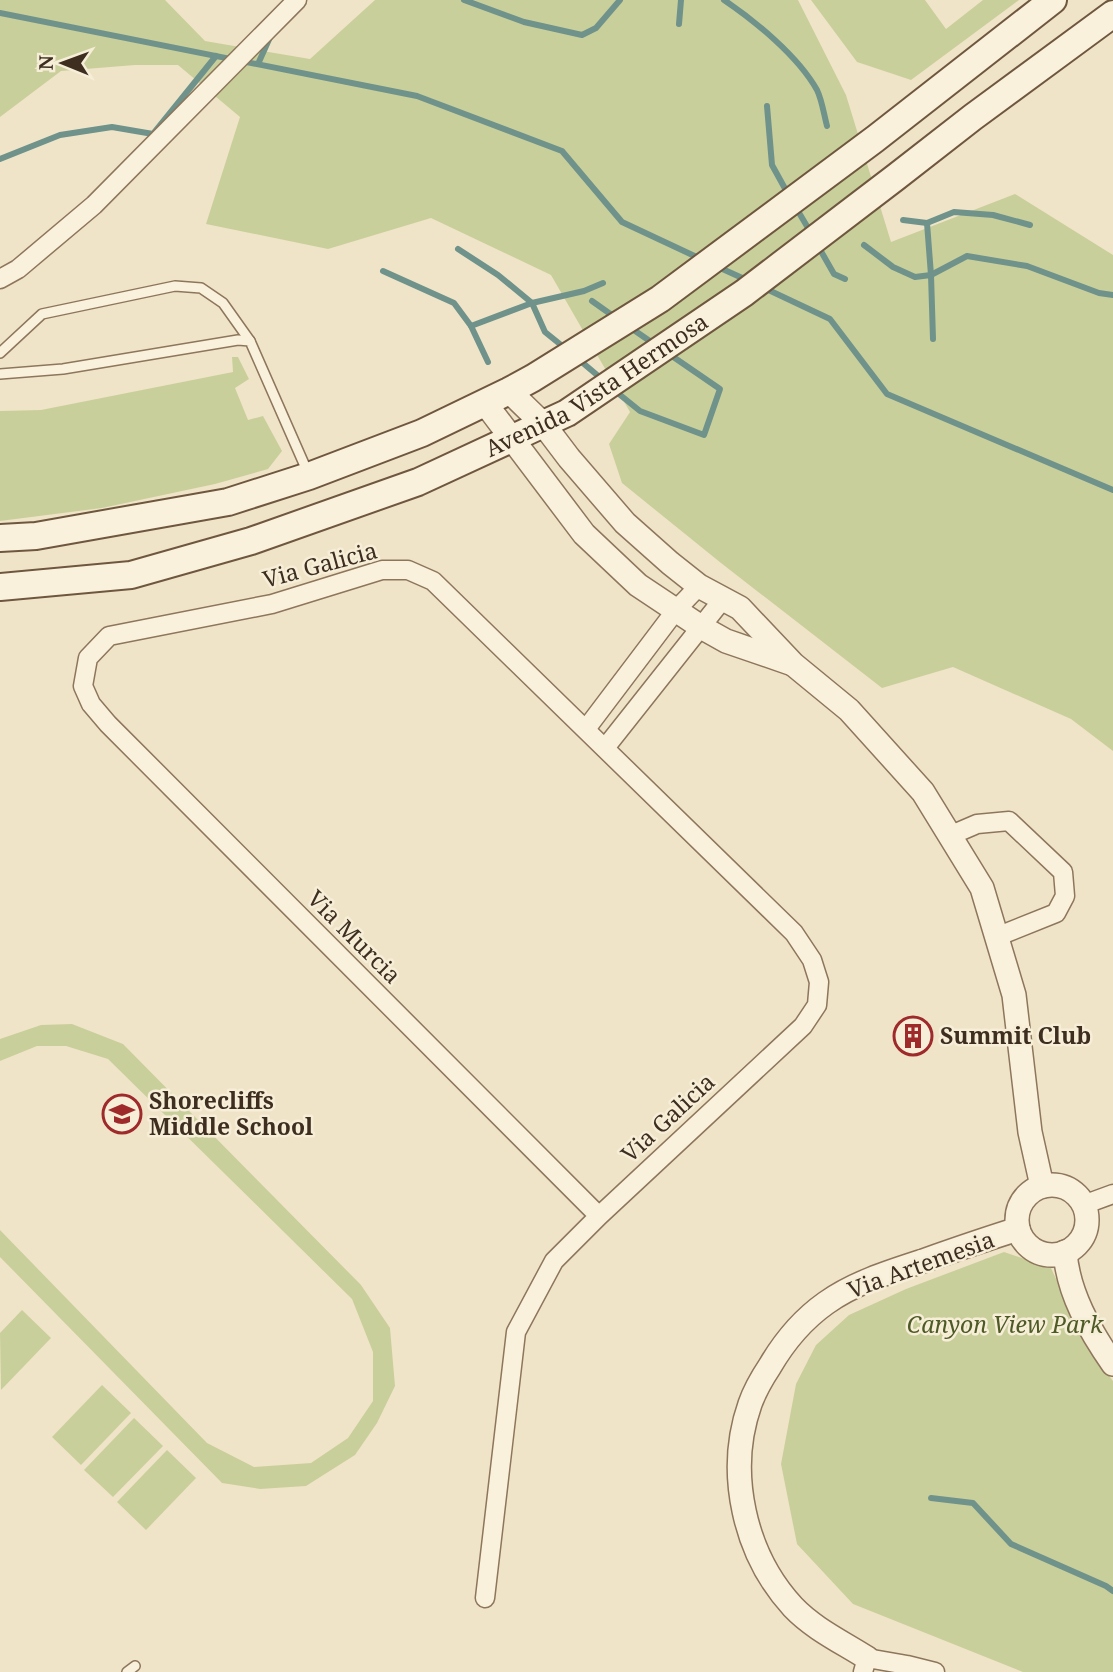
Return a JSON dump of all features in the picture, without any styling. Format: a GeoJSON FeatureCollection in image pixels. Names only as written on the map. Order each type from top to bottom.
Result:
{"type":"FeatureCollection","features":[{"type":"Feature","properties":{"kind":"main road","name":"Avenida Vista Hermosa"},"geometry":{"type":"LineString","coordinates":[[0,538],[36,536],[228,502],[309,476],[422,433],[509,391],[660,299],[874,139],[1053,0]]}},
{"type":"Feature","properties":{"kind":"main road","name":"Avenida Vista Hermosa"},"geometry":{"type":"LineString","coordinates":[[0,587],[131,575],[237,545],[418,482],[555,419],[744,293],[972,117],[1113,14]]}},
{"type":"Feature","properties":{"kind":"street"},"geometry":{"type":"LineString","coordinates":[[0,279],[18,269],[94,205],[297,0]]}},
{"type":"Feature","properties":{"kind":"street"},"geometry":{"type":"LineString","coordinates":[[509,391],[555,419],[569,458],[625,523],[699,586],[740,608],[793,664],[849,710],[923,792],[982,888],[1014,995],[1030,1132],[1042,1186]]}},
{"type":"Feature","properties":{"kind":"street"},"geometry":{"type":"LineString","coordinates":[[485,402],[584,534],[638,585],[726,641],[793,664]]}},
{"type":"Feature","properties":{"kind":"street","name":"Via Galicia"},"geometry":{"type":"LineString","coordinates":[[83,686],[88,658],[109,636],[272,604],[382,570],[408,570],[433,581],[586,729],[794,933],[811,960],[819,982],[817,1006],[803,1026],[554,1261],[516,1332],[485,1598]]}},
{"type":"Feature","properties":{"kind":"street"},"geometry":{"type":"LineString","coordinates":[[586,729],[676,610],[699,586]]}},
{"type":"Feature","properties":{"kind":"street"},"geometry":{"type":"LineString","coordinates":[[605,748],[723,599]]}},
{"type":"Feature","properties":{"kind":"street","name":"Via Murcia"},"geometry":{"type":"LineString","coordinates":[[83,686],[92,704],[108,724],[599,1216]]}},
{"type":"Feature","properties":{"kind":"street"},"geometry":{"type":"LineString","coordinates":[[950,836],[977,824],[1009,821],[1063,872],[1065,896],[1056,913],[996,937]]}},
{"type":"Feature","properties":{"kind":"street"},"geometry":{"type":"LineString","coordinates":[[1042,1186],[1061,1186],[1070,1190],[1083,1205],[1086,1227],[1075,1246],[1065,1252],[1044,1254],[1034,1250],[1025,1242],[1018,1229],[1018,1210],[1023,1199],[1042,1186]]}},
{"type":"Feature","properties":{"kind":"street"},"geometry":{"type":"LineString","coordinates":[[1083,1205],[1113,1194]]}},
{"type":"Feature","properties":{"kind":"street","name":"Via Artemesia"},"geometry":{"type":"LineString","coordinates":[[934,1672],[865,1665],[793,1607],[770,1576],[756,1549],[744,1512],[740,1484],[741,1442],[750,1405],[778,1351],[797,1327],[824,1304],[887,1273],[1018,1229]]}},
{"type":"Feature","properties":{"kind":"street"},"geometry":{"type":"LineString","coordinates":[[1065,1252],[1066,1269],[1085,1319],[1113,1364]]}},
{"type":"Feature","properties":{"kind":"lane"},"geometry":{"type":"LineString","coordinates":[[0,353],[42,314],[175,286],[201,288],[223,303],[250,341],[309,476]]}},
{"type":"Feature","properties":{"kind":"lane"},"geometry":{"type":"LineString","coordinates":[[0,373],[63,369],[238,340],[250,341]]}},
{"type":"Feature","properties":{"kind":"green space"},"geometry":{"type":"Polygon","coordinates":[[[0,0],[165,0],[205,41],[310,59],[375,0],[798,0],[846,95],[891,242],[1015,194],[1113,255],[1113,751],[1071,719],[953,667],[882,688],[622,483],[609,444],[630,412],[551,275],[431,218],[328,249],[206,224],[240,117],[178,65],[135,65],[61,71],[0,117],[0,0]]]}},
{"type":"Feature","properties":{"kind":"green space"},"geometry":{"type":"Polygon","coordinates":[[[811,0],[925,0],[946,29],[983,0],[1019,0],[911,80],[857,62],[811,0]]]}},
{"type":"Feature","properties":{"kind":"green space"},"geometry":{"type":"Polygon","coordinates":[[[232,357],[238,357],[249,379],[235,388],[248,420],[263,416],[282,451],[268,469],[215,484],[102,508],[0,521],[0,411],[41,410],[233,372],[232,357]]]}},
{"type":"Feature","properties":{"kind":"green space"},"geometry":{"type":"Polygon","coordinates":[[[72,1024],[123,1044],[361,1285],[390,1328],[395,1386],[377,1423],[355,1455],[306,1486],[260,1489],[222,1483],[0,1257],[0,1230],[207,1443],[254,1467],[311,1463],[348,1438],[373,1401],[373,1352],[352,1299],[108,1059],[66,1046],[37,1046],[0,1061],[0,1039],[41,1025],[72,1024]]]}},
{"type":"Feature","properties":{"kind":"green space","name":"Canyon View Park"},"geometry":{"type":"Polygon","coordinates":[[[1004,1252],[1051,1268],[1087,1346],[1113,1381],[1113,1672],[1023,1672],[853,1604],[797,1544],[781,1464],[796,1384],[816,1345],[849,1315],[906,1289],[1004,1252]]]}},
{"type":"Feature","properties":{"kind":"green space"},"geometry":{"type":"Polygon","coordinates":[[[22,1310],[51,1338],[1,1390],[0,1333],[22,1310]]]}},
{"type":"Feature","properties":{"kind":"green space"},"geometry":{"type":"Polygon","coordinates":[[[102,1385],[131,1413],[81,1465],[52,1437],[102,1385]]]}},
{"type":"Feature","properties":{"kind":"green space"},"geometry":{"type":"Polygon","coordinates":[[[134,1418],[163,1446],[113,1497],[84,1470],[134,1418]]]}},
{"type":"Feature","properties":{"kind":"green space"},"geometry":{"type":"Polygon","coordinates":[[[167,1450],[196,1478],[146,1530],[117,1502],[167,1450]]]}},
{"type":"Feature","properties":{"kind":"waterway"},"geometry":{"type":"LineString","coordinates":[[464,0],[524,22],[582,35],[596,28],[620,0]]}},
{"type":"Feature","properties":{"kind":"waterway"},"geometry":{"type":"LineString","coordinates":[[679,24],[681,0]]}},
{"type":"Feature","properties":{"kind":"waterway"},"geometry":{"type":"LineString","coordinates":[[724,0],[762,29],[809,77],[822,103],[827,126]]}},
{"type":"Feature","properties":{"kind":"waterway"},"geometry":{"type":"LineString","coordinates":[[0,13],[417,96],[562,151],[622,222],[701,259]]}},
{"type":"Feature","properties":{"kind":"waterway"},"geometry":{"type":"LineString","coordinates":[[258,64],[271,35]]}},
{"type":"Feature","properties":{"kind":"waterway"},"geometry":{"type":"LineString","coordinates":[[0,159],[60,135],[112,127],[153,134],[216,56]]}},
{"type":"Feature","properties":{"kind":"waterway"},"geometry":{"type":"LineString","coordinates":[[767,106],[772,165],[788,194]]}},
{"type":"Feature","properties":{"kind":"waterway"},"geometry":{"type":"LineString","coordinates":[[795,206],[811,233]]}},
{"type":"Feature","properties":{"kind":"waterway"},"geometry":{"type":"LineString","coordinates":[[903,220],[927,223],[954,212],[993,215],[1030,225]]}},
{"type":"Feature","properties":{"kind":"waterway"},"geometry":{"type":"LineString","coordinates":[[927,223],[933,339]]}},
{"type":"Feature","properties":{"kind":"waterway"},"geometry":{"type":"LineString","coordinates":[[864,245],[893,267],[915,277],[931,275],[967,256],[1027,266],[1099,293],[1113,295]]}},
{"type":"Feature","properties":{"kind":"waterway"},"geometry":{"type":"LineString","coordinates":[[818,246],[834,274],[845,279]]}},
{"type":"Feature","properties":{"kind":"waterway"},"geometry":{"type":"LineString","coordinates":[[458,249],[498,275],[532,303],[545,332],[566,349]]}},
{"type":"Feature","properties":{"kind":"waterway"},"geometry":{"type":"LineString","coordinates":[[718,267],[749,281]]}},
{"type":"Feature","properties":{"kind":"waterway"},"geometry":{"type":"LineString","coordinates":[[383,271],[454,303],[471,326],[488,362]]}},
{"type":"Feature","properties":{"kind":"waterway"},"geometry":{"type":"LineString","coordinates":[[471,326],[532,303],[584,291],[603,283]]}},
{"type":"Feature","properties":{"kind":"waterway"},"geometry":{"type":"LineString","coordinates":[[762,287],[830,319],[887,394],[1113,490]]}},
{"type":"Feature","properties":{"kind":"waterway"},"geometry":{"type":"LineString","coordinates":[[592,301],[616,318]]}},
{"type":"Feature","properties":{"kind":"waterway"},"geometry":{"type":"LineString","coordinates":[[628,326],[657,346]]}},
{"type":"Feature","properties":{"kind":"waterway"},"geometry":{"type":"LineString","coordinates":[[614,390],[640,411],[704,435],[720,389],[669,354]]}},
{"type":"Feature","properties":{"kind":"waterway"},"geometry":{"type":"LineString","coordinates":[[577,358],[603,380]]}},
{"type":"Feature","properties":{"kind":"waterway"},"geometry":{"type":"LineString","coordinates":[[931,1498],[973,1503],[1011,1544],[1113,1591]]}},
{"type":"Feature","properties":{"kind":"place","name":"Summit Club"},"geometry":{"type":"Point","coordinates":[913,1036]}},
{"type":"Feature","properties":{"kind":"place","name":"Shorecliffs Middle School"},"geometry":{"type":"Point","coordinates":[122,1114]}}]}
